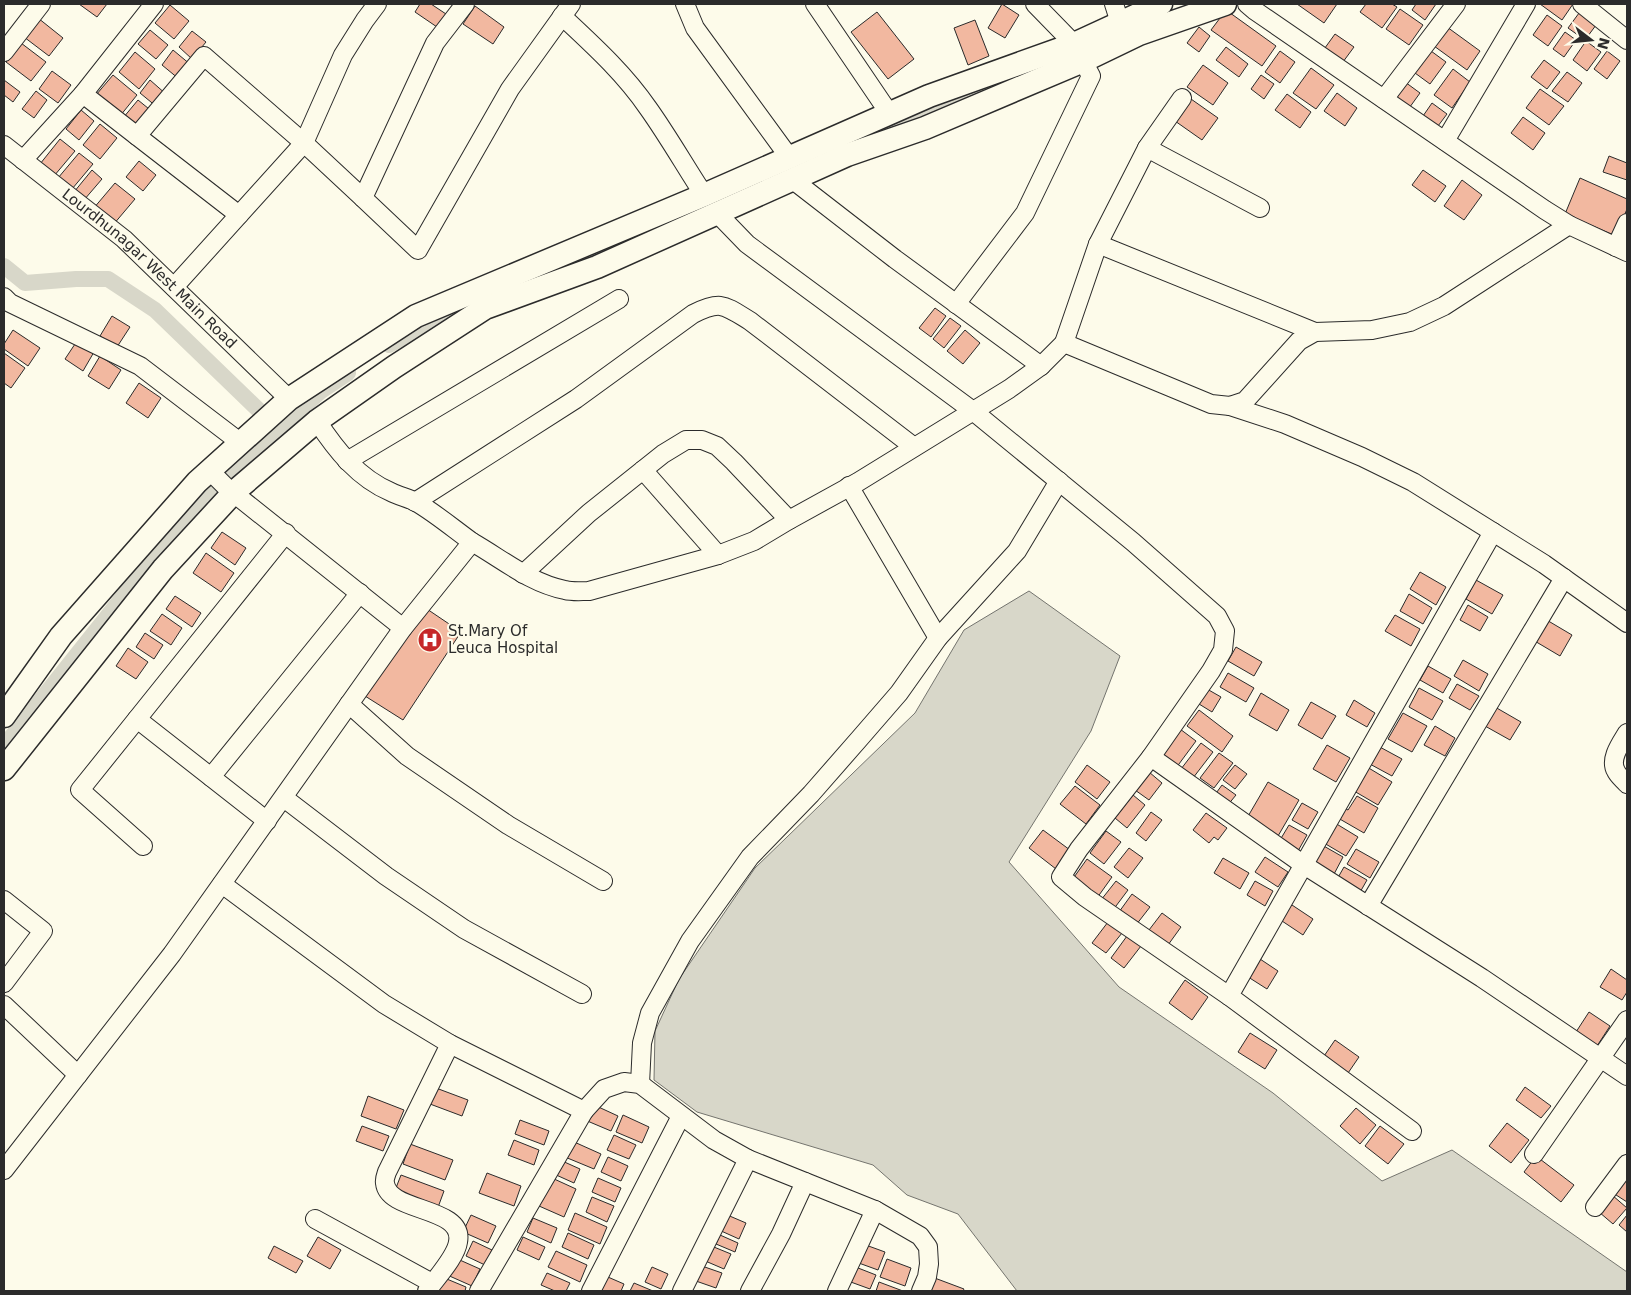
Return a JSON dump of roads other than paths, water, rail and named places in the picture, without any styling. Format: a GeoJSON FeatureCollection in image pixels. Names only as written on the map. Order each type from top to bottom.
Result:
{"type":"FeatureCollection","features":[{"type":"Feature","properties":{"kind":"main road"},"geometry":{"type":"LineString","coordinates":[[4,769],[163,569],[221,482],[241,443],[289,399],[416,316],[710,204],[793,180],[847,155],[925,128],[1078,52],[1117,14],[1161,4]]}},
{"type":"Feature","properties":{"kind":"main road"},"geometry":{"type":"LineString","coordinates":[[4,716],[61,636],[197,482],[221,482],[317,421],[394,367],[485,308],[597,267],[710,204],[789,157],[929,96],[1139,34],[1225,4]]}},
{"type":"Feature","properties":{"kind":"street"},"geometry":{"type":"LineString","coordinates":[[4,52],[41,4]]}},
{"type":"Feature","properties":{"kind":"street"},"geometry":{"type":"LineString","coordinates":[[23,160],[83,94],[154,4]]}},
{"type":"Feature","properties":{"kind":"street"},"geometry":{"type":"LineString","coordinates":[[174,287],[304,143],[343,55],[377,4]]}},
{"type":"Feature","properties":{"kind":"street"},"geometry":{"type":"LineString","coordinates":[[363,198],[435,42],[465,4]]}},
{"type":"Feature","properties":{"kind":"street"},"geometry":{"type":"LineString","coordinates":[[685,4],[695,28],[789,157]]}},
{"type":"Feature","properties":{"kind":"street"},"geometry":{"type":"LineString","coordinates":[[815,4],[889,113]]}},
{"type":"Feature","properties":{"kind":"street"},"geometry":{"type":"LineString","coordinates":[[956,304],[1025,213],[1091,76],[1078,52],[1035,4]]}},
{"type":"Feature","properties":{"kind":"street"},"geometry":{"type":"LineString","coordinates":[[1248,4],[1254,10],[1569,225],[1622,250],[1627,224]]}},
{"type":"Feature","properties":{"kind":"street"},"geometry":{"type":"LineString","coordinates":[[1384,99],[1456,4]]}},
{"type":"Feature","properties":{"kind":"street"},"geometry":{"type":"LineString","coordinates":[[1445,141],[1526,4]]}},
{"type":"Feature","properties":{"kind":"street"},"geometry":{"type":"LineString","coordinates":[[1582,4],[1627,40]]}},
{"type":"Feature","properties":{"kind":"street"},"geometry":{"type":"LineString","coordinates":[[137,136],[204,56],[304,143],[418,250],[510,89],[566,10],[628,82],[648,108],[710,204],[747,244],[973,411],[1133,542],[1218,616],[1225,631],[1223,650],[1211,671],[1151,756],[1079,849],[1061,877],[1085,897],[1229,996],[1412,1131]]}},
{"type":"Feature","properties":{"kind":"street"},"geometry":{"type":"LineString","coordinates":[[83,94],[240,215]]}},
{"type":"Feature","properties":{"kind":"street"},"geometry":{"type":"LineString","coordinates":[[317,421],[331,443],[347,462],[359,472],[389,492],[415,502],[472,542],[523,574],[550,586],[568,591],[588,591],[718,555],[754,541],[849,486],[973,411],[1041,366],[1064,343],[1098,244],[1147,148],[1182,98]]}},
{"type":"Feature","properties":{"kind":"street","name":"Lourdhunagar West Main Road"},"geometry":{"type":"LineString","coordinates":[[4,145],[124,239],[289,399]]}},
{"type":"Feature","properties":{"kind":"street"},"geometry":{"type":"LineString","coordinates":[[1147,148],[1260,208]]}},
{"type":"Feature","properties":{"kind":"street"},"geometry":{"type":"LineString","coordinates":[[793,180],[1041,366]]}},
{"type":"Feature","properties":{"kind":"street"},"geometry":{"type":"LineString","coordinates":[[1098,244],[1315,332],[1372,330],[1410,322],[1444,306],[1569,225]]}},
{"type":"Feature","properties":{"kind":"street"},"geometry":{"type":"LineString","coordinates":[[347,462],[619,299]]}},
{"type":"Feature","properties":{"kind":"street"},"geometry":{"type":"LineString","coordinates":[[6,304],[140,366],[241,443]]}},
{"type":"Feature","properties":{"kind":"street"},"geometry":{"type":"LineString","coordinates":[[415,502],[576,399],[693,314],[707,307],[720,305],[733,310],[750,321],[914,447]]}},
{"type":"Feature","properties":{"kind":"street"},"geometry":{"type":"LineString","coordinates":[[1230,406],[1245,401],[1299,341],[1315,332]]}},
{"type":"Feature","properties":{"kind":"street"},"geometry":{"type":"LineString","coordinates":[[1064,343],[1212,404],[1230,406],[1285,424],[1362,457],[1413,482],[1564,578],[1627,623]]}},
{"type":"Feature","properties":{"kind":"street"},"geometry":{"type":"LineString","coordinates":[[523,574],[589,513],[663,454],[686,440],[702,440],[717,446],[789,520]]}},
{"type":"Feature","properties":{"kind":"street"},"geometry":{"type":"LineString","coordinates":[[643,470],[718,555]]}},
{"type":"Feature","properties":{"kind":"street"},"geometry":{"type":"LineString","coordinates":[[640,1084],[642,1043],[650,1013],[690,941],[750,857],[811,794],[873,723],[899,693],[938,638],[1017,551],[1059,481]]}},
{"type":"Feature","properties":{"kind":"street"},"geometry":{"type":"LineString","coordinates":[[221,482],[403,628]]}},
{"type":"Feature","properties":{"kind":"street"},"geometry":{"type":"LineString","coordinates":[[849,486],[938,638]]}},
{"type":"Feature","properties":{"kind":"street"},"geometry":{"type":"LineString","coordinates":[[1229,996],[1493,532]]}},
{"type":"Feature","properties":{"kind":"street"},"geometry":{"type":"LineString","coordinates":[[143,846],[80,790],[286,533]]}},
{"type":"Feature","properties":{"kind":"street"},"geometry":{"type":"LineString","coordinates":[[4,1170],[10,1151],[78,1075],[172,954],[403,628],[472,542]]}},
{"type":"Feature","properties":{"kind":"street"},"geometry":{"type":"LineString","coordinates":[[1368,906],[1564,578]]}},
{"type":"Feature","properties":{"kind":"street"},"geometry":{"type":"LineString","coordinates":[[211,777],[360,593]]}},
{"type":"Feature","properties":{"kind":"street"},"geometry":{"type":"LineString","coordinates":[[349,704],[406,756],[508,825],[603,881]]}},
{"type":"Feature","properties":{"kind":"street"},"geometry":{"type":"LineString","coordinates":[[137,719],[267,821]]}},
{"type":"Feature","properties":{"kind":"street"},"geometry":{"type":"LineString","coordinates":[[1627,733],[1614,760],[1615,771],[1627,784]]}},
{"type":"Feature","properties":{"kind":"street"},"geometry":{"type":"LineString","coordinates":[[1151,756],[1304,865],[1482,978],[1627,1076]]}},
{"type":"Feature","properties":{"kind":"street"},"geometry":{"type":"LineString","coordinates":[[284,798],[386,876],[464,929],[582,994]]}},
{"type":"Feature","properties":{"kind":"street"},"geometry":{"type":"LineString","coordinates":[[222,884],[384,1004],[450,1044],[584,1111]]}},
{"type":"Feature","properties":{"kind":"street"},"geometry":{"type":"LineString","coordinates":[[4,900],[43,931],[4,983]]}},
{"type":"Feature","properties":{"kind":"street"},"geometry":{"type":"LineString","coordinates":[[4,1005],[78,1075]]}},
{"type":"Feature","properties":{"kind":"street"},"geometry":{"type":"LineString","coordinates":[[1534,1154],[1627,1020]]}},
{"type":"Feature","properties":{"kind":"street"},"geometry":{"type":"LineString","coordinates":[[315,1219],[430,1287],[456,1250],[458,1232],[455,1226],[444,1218],[397,1198],[388,1191],[384,1183],[387,1172],[450,1044]]}},
{"type":"Feature","properties":{"kind":"street"},"geometry":{"type":"LineString","coordinates":[[479,1291],[584,1111],[604,1089],[624,1082],[640,1084],[714,1140],[748,1159],[875,1210],[920,1236],[928,1247],[929,1264],[927,1277],[921,1291]]}},
{"type":"Feature","properties":{"kind":"street"},"geometry":{"type":"LineString","coordinates":[[591,1291],[682,1116]]}},
{"type":"Feature","properties":{"kind":"street"},"geometry":{"type":"LineString","coordinates":[[682,1291],[748,1159]]}},
{"type":"Feature","properties":{"kind":"street"},"geometry":{"type":"LineString","coordinates":[[1595,1207],[1627,1164]]}},
{"type":"Feature","properties":{"kind":"street"},"geometry":{"type":"LineString","coordinates":[[750,1291],[781,1234],[805,1182]]}},
{"type":"Feature","properties":{"kind":"street"},"geometry":{"type":"LineString","coordinates":[[836,1291],[875,1210]]}},
{"type":"Feature","properties":{"kind":"waterway"},"geometry":{"type":"LineString","coordinates":[[844,145],[1005,80]]}},
{"type":"Feature","properties":{"kind":"waterway"},"geometry":{"type":"LineString","coordinates":[[4,266],[25,283],[76,279],[108,279],[155,310],[275,426]]}},
{"type":"Feature","properties":{"kind":"waterway"},"geometry":{"type":"LineString","coordinates":[[389,345],[453,310]]}},
{"type":"Feature","properties":{"kind":"waterway"},"geometry":{"type":"LineString","coordinates":[[4,746],[204,495],[321,391],[348,373]]}},
{"type":"Feature","properties":{"kind":"place","name":"St.Mary Of Leuca Hospital"},"geometry":{"type":"Point","coordinates":[430,640]}}]}
